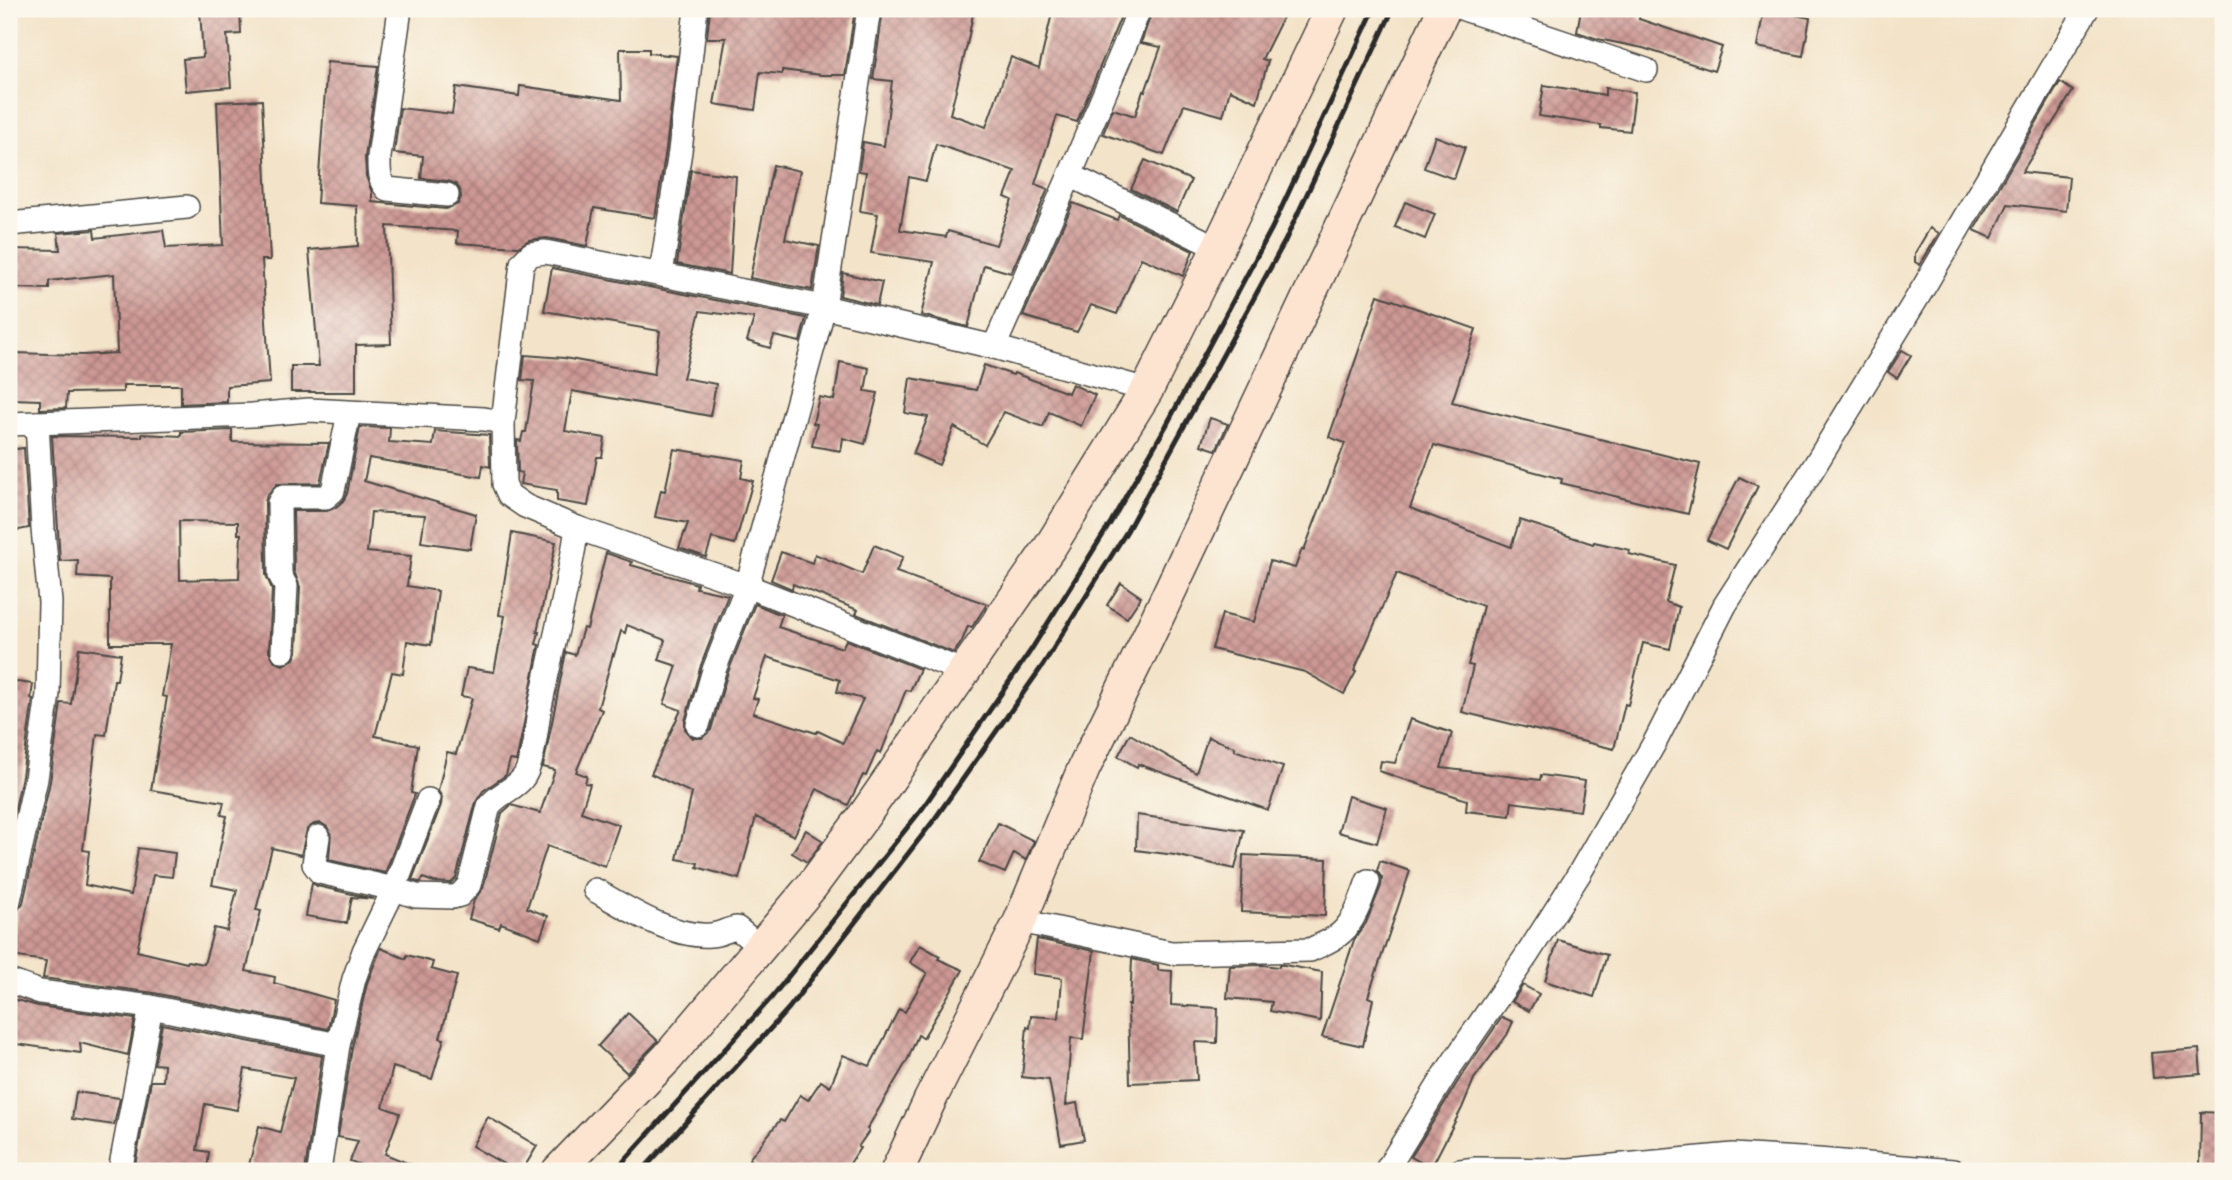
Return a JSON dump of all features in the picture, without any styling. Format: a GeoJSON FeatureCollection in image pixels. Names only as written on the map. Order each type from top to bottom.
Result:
{"type":"FeatureCollection","features":[{"type":"Feature","properties":{"kind":"main road"},"geometry":{"type":"LineString","coordinates":[[558,1171],[668,1057],[811,887],[866,813],[1050,547],[1147,390],[1332,9]]}},
{"type":"Feature","properties":{"kind":"main road"},"geometry":{"type":"LineString","coordinates":[[897,1171],[1020,921],[1084,768],[1167,598],[1444,9]]}},
{"type":"Feature","properties":{"kind":"street"},"geometry":{"type":"LineString","coordinates":[[400,9],[379,157],[381,182],[387,189],[447,195]]}},
{"type":"Feature","properties":{"kind":"street"},"geometry":{"type":"LineString","coordinates":[[661,274],[680,151],[696,9]]}},
{"type":"Feature","properties":{"kind":"street"},"geometry":{"type":"LineString","coordinates":[[698,725],[714,670],[747,586],[824,307],[869,9]]}},
{"type":"Feature","properties":{"kind":"street"},"geometry":{"type":"LineString","coordinates":[[994,346],[1070,175],[1139,9]]}},
{"type":"Feature","properties":{"kind":"street"},"geometry":{"type":"LineString","coordinates":[[1464,9],[1646,70]]}},
{"type":"Feature","properties":{"kind":"street"},"geometry":{"type":"LineString","coordinates":[[1386,1171],[1448,1070],[1579,874],[1655,742],[1725,605],[1809,475],[1925,285],[2087,9]]}},
{"type":"Feature","properties":{"kind":"street"},"geometry":{"type":"LineString","coordinates":[[1070,175],[1218,248]]}},
{"type":"Feature","properties":{"kind":"street"},"geometry":{"type":"LineString","coordinates":[[9,224],[187,207]]}},
{"type":"Feature","properties":{"kind":"street"},"geometry":{"type":"LineString","coordinates":[[965,672],[747,586],[577,528],[525,506],[509,495],[504,484],[503,422],[522,263],[530,254],[545,252],[824,307],[994,346],[1147,390]]}},
{"type":"Feature","properties":{"kind":"street"},"geometry":{"type":"LineString","coordinates":[[9,424],[252,415],[309,410],[503,422]]}},
{"type":"Feature","properties":{"kind":"street"},"geometry":{"type":"LineString","coordinates":[[284,651],[286,586],[280,575],[279,503],[283,496],[330,495],[349,413]]}},
{"type":"Feature","properties":{"kind":"street"},"geometry":{"type":"LineString","coordinates":[[9,900],[36,779],[48,694],[50,602],[37,423]]}},
{"type":"Feature","properties":{"kind":"street"},"geometry":{"type":"LineString","coordinates":[[318,837],[314,864],[317,870],[394,888],[416,896],[453,897],[464,892],[469,885],[489,806],[495,798],[523,779],[534,748],[570,575],[577,528]]}},
{"type":"Feature","properties":{"kind":"street"},"geometry":{"type":"LineString","coordinates":[[319,1171],[338,1045],[354,979],[364,951],[394,888],[428,800]]}},
{"type":"Feature","properties":{"kind":"street"},"geometry":{"type":"LineString","coordinates":[[1020,921],[1171,953],[1310,950],[1343,932],[1363,896],[1367,881]]}},
{"type":"Feature","properties":{"kind":"street"},"geometry":{"type":"LineString","coordinates":[[594,890],[636,914],[668,928],[710,935],[737,928],[761,948]]}},
{"type":"Feature","properties":{"kind":"street"},"geometry":{"type":"LineString","coordinates":[[9,981],[40,992],[151,1007],[338,1045]]}},
{"type":"Feature","properties":{"kind":"street"},"geometry":{"type":"LineString","coordinates":[[120,1171],[151,1007]]}},
{"type":"Feature","properties":{"kind":"street"},"geometry":{"type":"LineString","coordinates":[[1460,1171],[1569,1170],[1733,1156],[1818,1166],[1952,1171]]}},
{"type":"Feature","properties":{"kind":"building"},"geometry":{"type":"Polygon","coordinates":[[[200,9],[240,9],[241,34],[227,35],[231,87],[186,91],[183,59],[203,57],[200,9]]]}},
{"type":"Feature","properties":{"kind":"building"},"geometry":{"type":"Polygon","coordinates":[[[710,9],[855,9],[845,75],[782,70],[782,74],[760,72],[755,110],[714,104],[726,38],[707,38],[710,9]]]}},
{"type":"Feature","properties":{"kind":"building"},"geometry":{"type":"Polygon","coordinates":[[[915,9],[974,9],[950,114],[986,127],[1011,57],[1039,68],[1053,9],[1124,9],[1077,122],[1057,116],[1035,184],[1048,189],[1011,273],[984,265],[968,327],[921,315],[934,262],[871,253],[878,214],[860,211],[866,172],[859,171],[863,142],[884,146],[892,81],[873,79],[883,10],[914,14],[915,9]],[[936,144],[926,181],[909,177],[900,230],[946,237],[948,231],[996,245],[1012,200],[1005,197],[1015,171],[936,144]]]}},
{"type":"Feature","properties":{"kind":"building"},"geometry":{"type":"Polygon","coordinates":[[[1153,9],[1287,9],[1262,59],[1268,61],[1257,102],[1230,90],[1223,116],[1184,105],[1164,155],[1103,134],[1113,109],[1135,116],[1143,91],[1145,92],[1161,47],[1141,43],[1153,9]]]}},
{"type":"Feature","properties":{"kind":"building"},"geometry":{"type":"Polygon","coordinates":[[[1581,9],[1640,9],[1639,19],[1722,47],[1714,71],[1643,48],[1577,32],[1581,9]]]}},
{"type":"Feature","properties":{"kind":"building"},"geometry":{"type":"Polygon","coordinates":[[[1764,9],[1810,18],[1803,56],[1757,47],[1764,9]]]}},
{"type":"Feature","properties":{"kind":"building"},"geometry":{"type":"Polygon","coordinates":[[[620,49],[649,49],[649,53],[677,56],[655,218],[594,208],[587,246],[547,238],[529,240],[518,247],[457,243],[458,231],[387,226],[391,344],[356,345],[356,392],[291,392],[291,366],[319,366],[309,250],[358,246],[357,206],[317,203],[327,62],[378,66],[365,157],[372,202],[446,209],[458,204],[461,197],[456,184],[421,178],[423,156],[394,153],[400,108],[452,114],[456,87],[519,96],[520,86],[621,100],[620,49]]]}},
{"type":"Feature","properties":{"kind":"building"},"geometry":{"type":"Polygon","coordinates":[[[2060,82],[2073,91],[2022,172],[2069,177],[2066,211],[2008,204],[1992,238],[1974,230],[2060,82]]]}},
{"type":"Feature","properties":{"kind":"building"},"geometry":{"type":"Polygon","coordinates":[[[1544,85],[1605,95],[1605,88],[1635,92],[1630,131],[1539,116],[1544,85]]]}},
{"type":"Feature","properties":{"kind":"building"},"geometry":{"type":"Polygon","coordinates":[[[262,100],[270,260],[262,260],[270,383],[227,386],[227,402],[181,404],[181,385],[123,385],[123,392],[67,393],[66,408],[40,409],[40,400],[13,399],[15,353],[117,353],[114,274],[49,281],[49,289],[9,288],[9,249],[60,250],[58,233],[94,230],[95,238],[163,230],[166,248],[223,245],[217,102],[262,100]]]}},
{"type":"Feature","properties":{"kind":"building"},"geometry":{"type":"Polygon","coordinates":[[[1435,136],[1465,147],[1454,179],[1424,168],[1435,136]]]}},
{"type":"Feature","properties":{"kind":"building"},"geometry":{"type":"Polygon","coordinates":[[[1145,160],[1191,180],[1177,212],[1131,189],[1145,160]]]}},
{"type":"Feature","properties":{"kind":"building"},"geometry":{"type":"Polygon","coordinates":[[[773,165],[800,171],[785,239],[819,246],[812,290],[750,278],[773,165]]]}},
{"type":"Feature","properties":{"kind":"building"},"geometry":{"type":"Polygon","coordinates":[[[691,170],[736,176],[730,274],[677,264],[691,170]]]}},
{"type":"Feature","properties":{"kind":"building"},"geometry":{"type":"Polygon","coordinates":[[[1405,202],[1435,214],[1425,239],[1395,227],[1405,202]]]}},
{"type":"Feature","properties":{"kind":"building"},"geometry":{"type":"Polygon","coordinates":[[[1073,203],[1117,220],[1119,215],[1193,251],[1183,276],[1141,258],[1117,314],[1091,305],[1077,332],[1023,316],[1073,203]]]}},
{"type":"Feature","properties":{"kind":"building"},"geometry":{"type":"Polygon","coordinates":[[[1930,228],[1939,233],[1920,265],[1915,262],[1915,253],[1930,228]]]}},
{"type":"Feature","properties":{"kind":"building"},"geometry":{"type":"Polygon","coordinates":[[[552,268],[806,318],[800,342],[774,336],[770,348],[747,341],[754,318],[700,311],[683,378],[716,384],[710,416],[572,391],[565,431],[605,438],[602,457],[597,457],[588,506],[557,501],[557,490],[520,484],[522,473],[518,472],[517,440],[521,441],[523,432],[526,432],[534,381],[522,380],[525,355],[564,358],[654,374],[660,331],[544,311],[552,268]]]}},
{"type":"Feature","properties":{"kind":"building"},"geometry":{"type":"Polygon","coordinates":[[[843,273],[882,282],[877,305],[840,296],[843,273]]]}},
{"type":"Feature","properties":{"kind":"building"},"geometry":{"type":"Polygon","coordinates":[[[1378,295],[1476,329],[1452,402],[1700,464],[1688,514],[1561,483],[1562,479],[1434,445],[1410,508],[1511,547],[1520,520],[1593,544],[1594,542],[1630,550],[1629,554],[1675,565],[1666,602],[1679,607],[1670,649],[1643,643],[1614,749],[1462,712],[1473,666],[1468,665],[1483,606],[1397,573],[1354,671],[1356,672],[1344,694],[1305,672],[1212,649],[1222,614],[1254,622],[1270,561],[1295,568],[1302,549],[1304,550],[1345,443],[1329,437],[1378,295]]]}},
{"type":"Feature","properties":{"kind":"building"},"geometry":{"type":"Polygon","coordinates":[[[1902,350],[1911,355],[1897,378],[1888,372],[1902,350]]]}},
{"type":"Feature","properties":{"kind":"building"},"geometry":{"type":"Polygon","coordinates":[[[840,362],[869,368],[865,391],[878,393],[865,444],[843,438],[841,451],[812,446],[817,424],[813,423],[819,397],[834,400],[840,362]]]}},
{"type":"Feature","properties":{"kind":"building"},"geometry":{"type":"Polygon","coordinates":[[[984,365],[1068,393],[1072,384],[1095,395],[1081,426],[1049,412],[1043,427],[1004,412],[985,445],[954,427],[939,465],[913,454],[928,417],[905,413],[910,378],[976,390],[984,365]]]}},
{"type":"Feature","properties":{"kind":"building"},"geometry":{"type":"Polygon","coordinates":[[[1210,418],[1228,424],[1216,450],[1201,445],[1210,418]]]}},
{"type":"Feature","properties":{"kind":"building"},"geometry":{"type":"Polygon","coordinates":[[[360,427],[390,428],[389,442],[433,445],[435,431],[489,435],[490,467],[483,465],[481,477],[369,458],[364,481],[476,514],[470,549],[421,542],[425,515],[371,512],[367,552],[411,556],[407,586],[438,591],[431,645],[407,641],[403,674],[392,672],[375,736],[418,745],[411,793],[415,794],[385,873],[329,860],[331,833],[321,823],[307,829],[301,855],[272,848],[256,910],[261,911],[246,971],[275,977],[274,983],[334,1000],[328,1029],[154,993],[43,978],[46,961],[11,956],[17,911],[23,903],[50,782],[61,703],[71,704],[79,648],[121,654],[117,680],[114,680],[106,735],[97,734],[83,850],[89,851],[85,885],[131,895],[138,848],[175,853],[172,877],[153,875],[137,951],[187,963],[204,964],[214,928],[227,931],[237,890],[212,885],[227,816],[221,815],[224,802],[151,790],[167,697],[162,696],[171,644],[110,644],[110,579],[77,577],[78,560],[60,561],[52,436],[181,436],[181,432],[232,430],[232,442],[329,443],[320,483],[277,484],[267,495],[265,502],[266,575],[272,589],[269,651],[275,662],[283,665],[294,659],[297,652],[300,587],[294,571],[293,511],[327,511],[335,508],[347,494],[360,427]],[[179,521],[180,580],[239,578],[241,534],[238,534],[238,522],[179,521]]]}},
{"type":"Feature","properties":{"kind":"building"},"geometry":{"type":"Polygon","coordinates":[[[24,448],[29,528],[9,532],[9,450],[24,448]]]}},
{"type":"Feature","properties":{"kind":"building"},"geometry":{"type":"Polygon","coordinates":[[[674,449],[744,460],[741,478],[753,481],[735,544],[712,538],[706,557],[679,548],[688,523],[655,517],[661,490],[665,491],[674,449]]]}},
{"type":"Feature","properties":{"kind":"building"},"geometry":{"type":"Polygon","coordinates":[[[1739,477],[1758,486],[1726,549],[1707,540],[1739,477]]]}},
{"type":"Feature","properties":{"kind":"building"},"geometry":{"type":"Polygon","coordinates":[[[512,533],[556,542],[537,632],[536,644],[539,645],[518,754],[516,761],[510,760],[506,775],[483,791],[476,802],[456,878],[451,883],[423,878],[418,882],[412,880],[441,805],[442,797],[438,791],[447,752],[456,754],[472,698],[461,696],[467,668],[494,672],[505,616],[499,615],[512,533]]]}},
{"type":"Feature","properties":{"kind":"building"},"geometry":{"type":"Polygon","coordinates":[[[874,545],[903,557],[896,572],[987,604],[972,627],[968,626],[954,653],[856,614],[858,610],[793,584],[792,589],[771,580],[781,552],[812,563],[815,554],[862,574],[874,545]]]}},
{"type":"Feature","properties":{"kind":"building"},"geometry":{"type":"Polygon","coordinates":[[[606,553],[632,562],[631,565],[697,584],[696,588],[728,595],[701,665],[685,721],[685,729],[693,738],[702,738],[711,730],[727,675],[755,604],[782,615],[778,627],[842,648],[846,640],[920,669],[910,691],[906,690],[881,753],[877,751],[866,776],[863,775],[848,805],[817,789],[794,836],[756,817],[739,879],[697,867],[698,863],[677,859],[692,793],[651,774],[681,710],[664,704],[677,666],[659,660],[665,640],[627,625],[625,633],[621,631],[613,654],[598,708],[602,710],[576,772],[587,776],[585,783],[590,784],[581,812],[619,825],[605,866],[547,846],[527,908],[548,916],[540,938],[501,923],[499,928],[469,919],[474,900],[483,888],[502,813],[511,805],[540,813],[555,770],[543,767],[566,652],[575,655],[583,628],[587,629],[606,553]],[[767,657],[753,698],[758,699],[753,713],[816,733],[818,731],[843,743],[863,699],[837,692],[840,680],[767,657]]]}},
{"type":"Feature","properties":{"kind":"building"},"geometry":{"type":"Polygon","coordinates":[[[1121,583],[1141,597],[1127,618],[1107,605],[1121,583]]]}},
{"type":"Feature","properties":{"kind":"building"},"geometry":{"type":"Polygon","coordinates":[[[9,681],[33,684],[33,699],[22,776],[9,837],[9,681]]]}},
{"type":"Feature","properties":{"kind":"building"},"geometry":{"type":"Polygon","coordinates":[[[1410,719],[1452,733],[1441,768],[1540,780],[1541,775],[1585,781],[1580,811],[1512,802],[1510,816],[1466,811],[1467,800],[1379,771],[1381,761],[1395,763],[1410,719]]]}},
{"type":"Feature","properties":{"kind":"building"},"geometry":{"type":"Polygon","coordinates":[[[1130,734],[1196,773],[1208,737],[1235,747],[1234,750],[1283,767],[1268,810],[1138,764],[1137,767],[1118,756],[1130,734]]]}},
{"type":"Feature","properties":{"kind":"building"},"geometry":{"type":"Polygon","coordinates":[[[1348,796],[1387,808],[1377,843],[1338,832],[1348,796]]]}},
{"type":"Feature","properties":{"kind":"building"},"geometry":{"type":"Polygon","coordinates":[[[1137,815],[1244,830],[1235,869],[1175,855],[1136,850],[1137,815]]]}},
{"type":"Feature","properties":{"kind":"building"},"geometry":{"type":"Polygon","coordinates":[[[998,823],[1034,841],[1026,860],[1014,853],[1005,873],[979,862],[998,823]]]}},
{"type":"Feature","properties":{"kind":"building"},"geometry":{"type":"Polygon","coordinates":[[[806,830],[823,841],[807,862],[792,853],[806,830]]]}},
{"type":"Feature","properties":{"kind":"building"},"geometry":{"type":"Polygon","coordinates":[[[1243,855],[1327,859],[1325,916],[1241,912],[1243,855]]]}},
{"type":"Feature","properties":{"kind":"building"},"geometry":{"type":"Polygon","coordinates":[[[1380,861],[1410,871],[1368,997],[1373,999],[1363,1046],[1322,1037],[1354,940],[1366,923],[1381,886],[1382,878],[1377,871],[1380,861]]]}},
{"type":"Feature","properties":{"kind":"building"},"geometry":{"type":"Polygon","coordinates":[[[312,883],[374,899],[352,897],[347,923],[306,916],[312,883]]]}},
{"type":"Feature","properties":{"kind":"building"},"geometry":{"type":"Polygon","coordinates":[[[1037,939],[1094,951],[1083,1039],[1071,1038],[1066,1105],[1077,1103],[1084,1140],[1061,1144],[1049,1080],[1022,1077],[1027,1027],[1030,1028],[1031,1016],[1059,1018],[1062,978],[1033,974],[1037,939]]]}},
{"type":"Feature","properties":{"kind":"building"},"geometry":{"type":"Polygon","coordinates":[[[1558,940],[1607,955],[1594,997],[1545,981],[1558,940]]]}},
{"type":"Feature","properties":{"kind":"building"},"geometry":{"type":"Polygon","coordinates":[[[920,945],[940,956],[938,959],[963,970],[923,1038],[918,1035],[908,1059],[845,1171],[763,1171],[749,1159],[780,1120],[784,1122],[800,1095],[808,1100],[821,1081],[830,1087],[843,1055],[870,1066],[899,1009],[905,1012],[927,973],[910,962],[920,945]]]}},
{"type":"Feature","properties":{"kind":"building"},"geometry":{"type":"Polygon","coordinates":[[[381,948],[406,959],[407,955],[433,962],[431,969],[457,976],[440,1038],[444,1039],[432,1079],[393,1067],[383,1107],[400,1113],[385,1154],[427,1171],[376,1171],[350,1161],[358,1141],[338,1137],[352,1048],[367,983],[381,948]]]}},
{"type":"Feature","properties":{"kind":"building"},"geometry":{"type":"Polygon","coordinates":[[[1132,959],[1158,965],[1158,970],[1172,971],[1171,1005],[1218,1008],[1217,1043],[1195,1042],[1197,1080],[1130,1083],[1128,1005],[1132,959]]]}},
{"type":"Feature","properties":{"kind":"building"},"geometry":{"type":"Polygon","coordinates":[[[1284,965],[1322,972],[1320,1021],[1270,1011],[1272,1002],[1227,998],[1230,966],[1284,965]]]}},
{"type":"Feature","properties":{"kind":"building"},"geometry":{"type":"Polygon","coordinates":[[[1523,985],[1539,994],[1529,1011],[1512,1002],[1523,985]]]}},
{"type":"Feature","properties":{"kind":"building"},"geometry":{"type":"Polygon","coordinates":[[[9,998],[38,1006],[135,1019],[128,1055],[80,1043],[81,1053],[9,1043],[9,998]]]}},
{"type":"Feature","properties":{"kind":"building"},"geometry":{"type":"Polygon","coordinates":[[[628,1013],[658,1041],[627,1073],[598,1046],[628,1013]]]}},
{"type":"Feature","properties":{"kind":"building"},"geometry":{"type":"Polygon","coordinates":[[[1502,1017],[1513,1022],[1507,1035],[1474,1079],[1431,1168],[1411,1157],[1460,1078],[1502,1017]]]}},
{"type":"Feature","properties":{"kind":"building"},"geometry":{"type":"Polygon","coordinates":[[[162,1024],[322,1056],[305,1171],[274,1171],[249,1165],[259,1126],[280,1132],[294,1078],[245,1069],[237,1110],[205,1104],[197,1150],[209,1152],[207,1171],[134,1171],[151,1081],[163,1081],[164,1065],[154,1064],[162,1024]]]}},
{"type":"Feature","properties":{"kind":"building"},"geometry":{"type":"Polygon","coordinates":[[[2199,1049],[2201,1074],[2153,1078],[2151,1053],[2199,1049]]]}},
{"type":"Feature","properties":{"kind":"building"},"geometry":{"type":"Polygon","coordinates":[[[76,1092],[120,1098],[114,1125],[72,1119],[76,1092]]]}},
{"type":"Feature","properties":{"kind":"building"},"geometry":{"type":"Polygon","coordinates":[[[2201,1112],[2223,1113],[2223,1171],[2200,1171],[2201,1112]]]}},
{"type":"Feature","properties":{"kind":"building"},"geometry":{"type":"Polygon","coordinates":[[[488,1117],[537,1146],[522,1171],[516,1171],[472,1146],[488,1117]]]}},
{"type":"Feature","properties":{"kind":"railway"},"geometry":{"type":"LineString","coordinates":[[615,1171],[772,997],[922,809],[1031,650],[1111,522],[1166,426],[1272,228],[1374,9]]}},
{"type":"Feature","properties":{"kind":"railway"},"geometry":{"type":"LineString","coordinates":[[642,1171],[789,1008],[934,820],[1043,665],[1127,531],[1285,241],[1393,9]]}}]}
